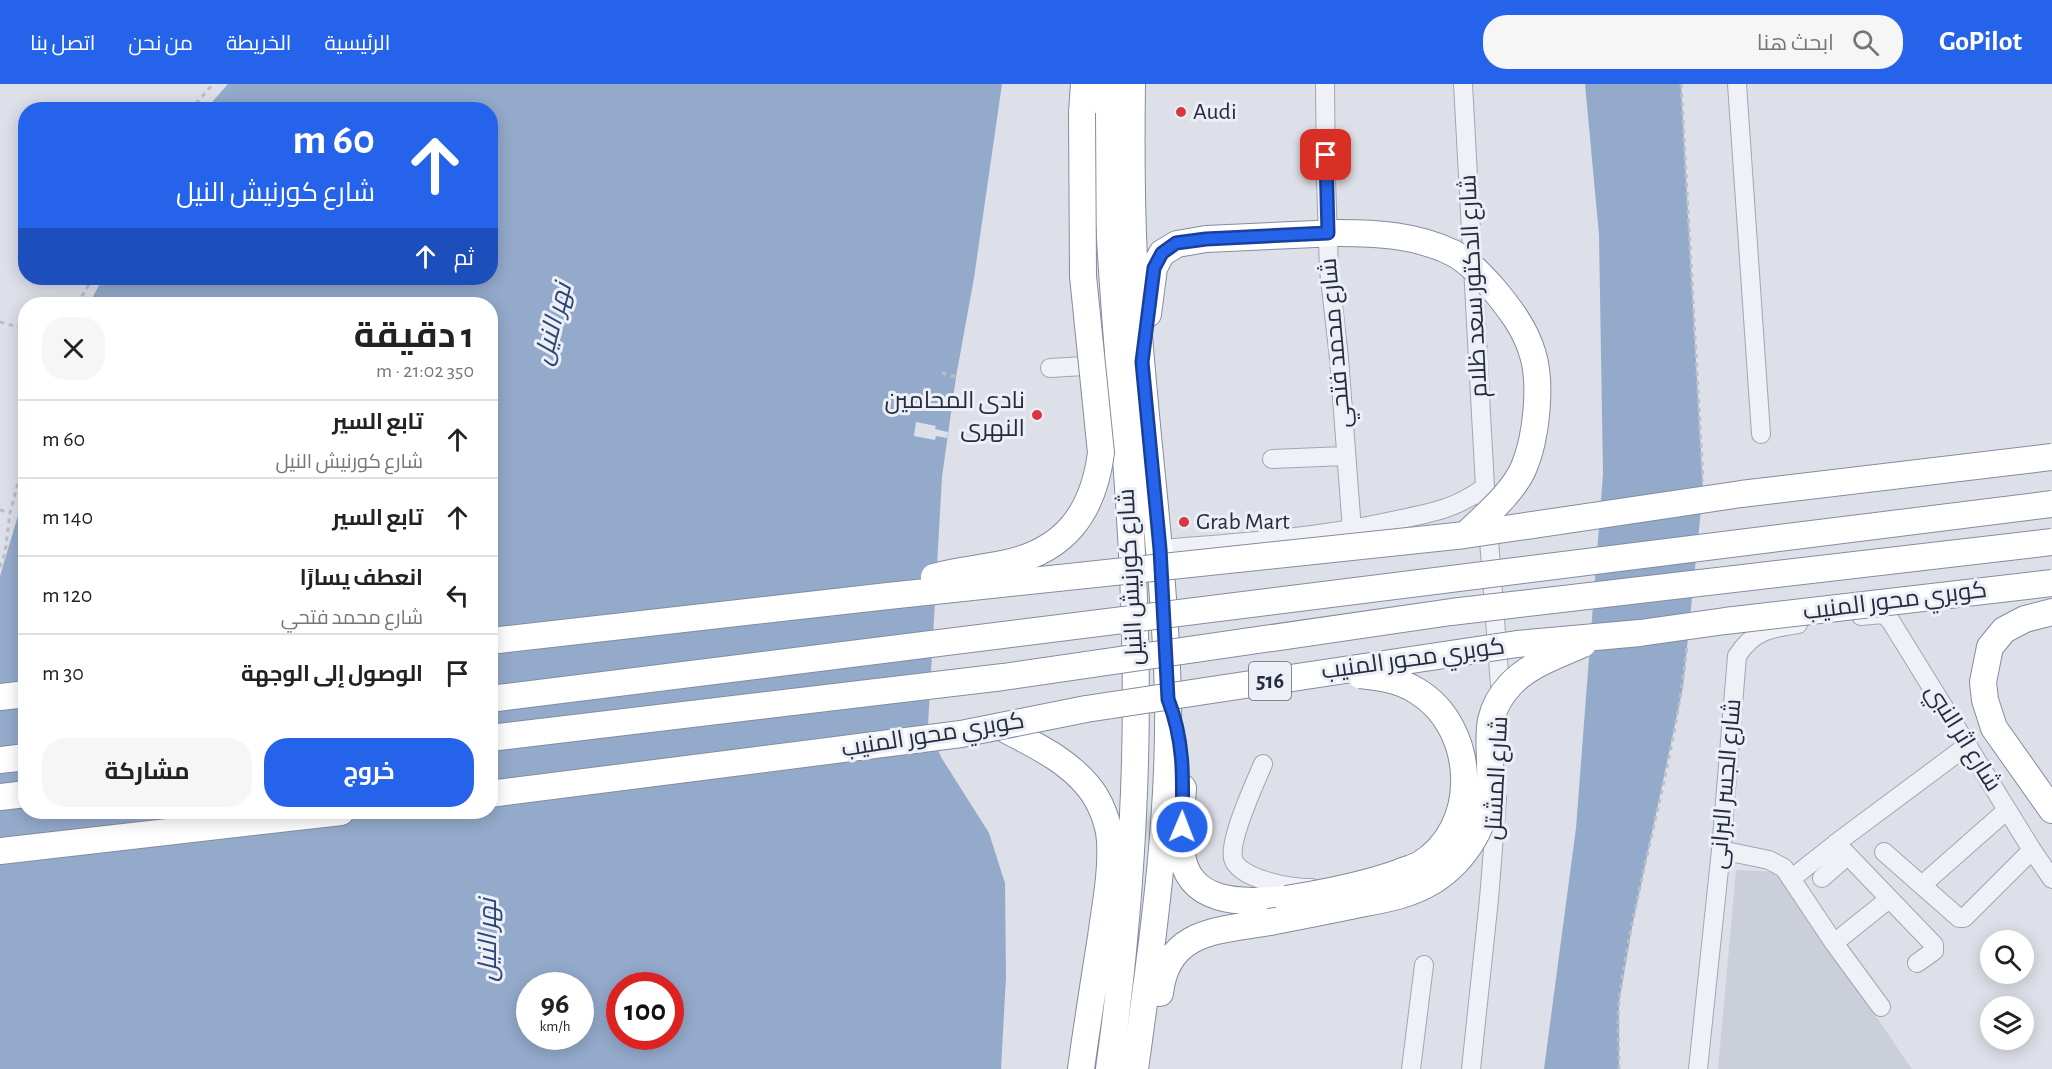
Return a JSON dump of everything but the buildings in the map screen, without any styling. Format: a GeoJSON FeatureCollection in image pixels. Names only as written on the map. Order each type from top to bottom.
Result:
{"type":"FeatureCollection","features":[{"type":"Feature","properties":{"kind":"highway"},"geometry":{"type":"LineString","coordinates":[[888,596],[939,575],[1001,565],[1026,559],[1046,550],[1079,518],[1091,498],[1098,476],[1101,453],[1083,276],[1082,113],[1084,84]]}},
{"type":"Feature","properties":{"kind":"highway","name":"شارع كورنيش النيل"},"geometry":{"type":"LineString","coordinates":[[1109,84],[1108,201],[1130,363],[1160,549],[1168,699],[1163,830],[1153,940],[1134,1069]]}},
{"type":"Feature","properties":{"kind":"highway","name":"شارع كورنيش النيل"},"geometry":{"type":"LineString","coordinates":[[1109,1069],[1125,938],[1132,845],[1136,739],[1130,363],[1136,293],[1131,177],[1132,84]]}},
{"type":"Feature","properties":{"kind":"highway"},"geometry":{"type":"LineString","coordinates":[[1130,363],[1154,268],[1162,253],[1176,243],[1206,239],[1333,233],[1393,235],[1423,242],[1454,254],[1479,272],[1503,299],[1521,326],[1534,356],[1537,396],[1533,438],[1524,469],[1507,492],[1465,536]]}},
{"type":"Feature","properties":{"kind":"highway"},"geometry":{"type":"LineString","coordinates":[[498,640],[888,596],[1465,536],[1741,494],[2052,457]]}},
{"type":"Feature","properties":{"kind":"highway"},"geometry":{"type":"LineString","coordinates":[[498,698],[2052,504]]}},
{"type":"Feature","properties":{"kind":"highway","name":"كوبري محور المنيب"},"geometry":{"type":"LineString","coordinates":[[498,737],[1003,677],[1451,612],[2052,542]]}},
{"type":"Feature","properties":{"kind":"highway","name":"كوبري محور المنيب"},"geometry":{"type":"LineString","coordinates":[[498,793],[910,741],[1001,727],[1086,709],[1517,644],[1597,638],[2052,583]]}},
{"type":"Feature","properties":{"kind":"highway"},"geometry":{"type":"LineString","coordinates":[[2052,612],[2025,619],[2004,630],[1990,647],[1983,682],[1985,700],[1994,728],[2052,810]]}},
{"type":"Feature","properties":{"kind":"highway"},"geometry":{"type":"LineString","coordinates":[[1142,1069],[1152,1044],[1163,972],[1177,949],[1188,941],[1200,935],[1397,896],[1424,885],[1449,869],[1473,839],[1488,804],[1489,728],[1501,697],[1524,673],[1597,638]]}},
{"type":"Feature","properties":{"kind":"highway"},"geometry":{"type":"LineString","coordinates":[[1168,699],[1176,719],[1183,763],[1181,848],[1186,870],[1200,889],[1221,898],[1252,902],[1286,899],[1354,886],[1419,865],[1447,837],[1457,820],[1465,792],[1464,763],[1456,735],[1440,710],[1417,691],[1390,679],[1361,675],[1303,675]]}},
{"type":"Feature","properties":{"kind":"highway"},"geometry":{"type":"LineString","coordinates":[[0,697],[18,695]]}},
{"type":"Feature","properties":{"kind":"highway"},"geometry":{"type":"LineString","coordinates":[[1001,727],[1048,752],[1071,768],[1090,788],[1103,812],[1110,839],[1110,867],[1105,911],[1081,1069]]}},
{"type":"Feature","properties":{"kind":"highway"},"geometry":{"type":"LineString","coordinates":[[0,760],[18,758]]}},
{"type":"Feature","properties":{"kind":"highway"},"geometry":{"type":"LineString","coordinates":[[0,797],[18,795]]}},
{"type":"Feature","properties":{"kind":"highway"},"geometry":{"type":"LineString","coordinates":[[0,851],[280,819]]}},
{"type":"Feature","properties":{"kind":"street","name":"شارع محمد فتحي"},"geometry":{"type":"LineString","coordinates":[[1325,84],[1333,233],[1329,270],[1339,358],[1352,530]]}},
{"type":"Feature","properties":{"kind":"street","name":"شارع الدكتور سعد ظلام"},"geometry":{"type":"LineString","coordinates":[[1463,84],[1485,487]]}},
{"type":"Feature","properties":{"kind":"street"},"geometry":{"type":"LineString","coordinates":[[1737,84],[1761,434]]}},
{"type":"Feature","properties":{"kind":"street"},"geometry":{"type":"LineString","coordinates":[[1050,368],[1130,363]]}},
{"type":"Feature","properties":{"kind":"street"},"geometry":{"type":"LineString","coordinates":[[1272,459],[1345,456]]}},
{"type":"Feature","properties":{"kind":"street"},"geometry":{"type":"LineString","coordinates":[[1160,549],[1288,539],[1352,530],[1457,506],[1485,487]]}},
{"type":"Feature","properties":{"kind":"street","name":"شارع المشتل"},"geometry":{"type":"LineString","coordinates":[[1471,1069],[1489,899],[1502,736],[1500,667],[1485,487]]}},
{"type":"Feature","properties":{"kind":"street","name":"شارع اثر النبي"},"geometry":{"type":"LineString","coordinates":[[1883,614],[1890,620],[2052,879]]}},
{"type":"Feature","properties":{"kind":"street","name":"شارع الجسر البرانى"},"geometry":{"type":"LineString","coordinates":[[1698,1069],[1721,850],[1737,656],[1747,641],[1761,632],[1782,626],[1883,614]]}},
{"type":"Feature","properties":{"kind":"street"},"geometry":{"type":"LineString","coordinates":[[1791,879],[1842,849],[1968,746]]}},
{"type":"Feature","properties":{"kind":"street"},"geometry":{"type":"LineString","coordinates":[[1263,764],[1239,822],[1233,858],[1235,864],[1244,873],[1302,888],[1332,889],[1391,881],[1443,852],[1472,807],[1497,806]]}},
{"type":"Feature","properties":{"kind":"street"},"geometry":{"type":"LineString","coordinates":[[1922,885],[2007,810]]}},
{"type":"Feature","properties":{"kind":"street"},"geometry":{"type":"LineString","coordinates":[[1822,878],[1842,849]]}},
{"type":"Feature","properties":{"kind":"street"},"geometry":{"type":"LineString","coordinates":[[1842,849],[1935,946],[1934,951],[1917,963]]}},
{"type":"Feature","properties":{"kind":"street"},"geometry":{"type":"LineString","coordinates":[[1721,850],[1777,862],[1784,868],[1834,943],[1881,1007]]}},
{"type":"Feature","properties":{"kind":"street"},"geometry":{"type":"LineString","coordinates":[[1884,852],[1959,918],[1964,918],[2042,861]]}},
{"type":"Feature","properties":{"kind":"street"},"geometry":{"type":"LineString","coordinates":[[1834,943],[1889,898]]}},
{"type":"Feature","properties":{"kind":"street"},"geometry":{"type":"LineString","coordinates":[[1411,1069],[1424,965]]}},
{"type":"Feature","properties":{"kind":"path"},"geometry":{"type":"LineString","coordinates":[[197,102],[213,84]]}},
{"type":"Feature","properties":{"kind":"path"},"geometry":{"type":"LineString","coordinates":[[0,322],[18,327]]}},
{"type":"Feature","properties":{"kind":"path"},"geometry":{"type":"LineString","coordinates":[[942,374],[956,377]]}},
{"type":"Feature","properties":{"kind":"path"},"geometry":{"type":"LineString","coordinates":[[0,567],[5,553],[10,513],[18,483]]}},
{"type":"Feature","properties":{"kind":"path"},"geometry":{"type":"LineString","coordinates":[[0,510],[10,513]]}},
{"type":"Feature","properties":{"kind":"shaded area"},"geometry":{"type":"Polygon","coordinates":[[[1736,870],[1777,872],[1912,1069],[1718,1069],[1736,870]]]}},
{"type":"Feature","properties":{"kind":"water","name":"نهر النيل"},"geometry":{"type":"Polygon","coordinates":[[[228,84],[1002,84],[942,477],[928,725],[941,757],[989,833],[1005,883],[1006,977],[1001,1069],[0,1069],[0,576],[18,516],[18,819],[498,819],[498,297],[93,297],[99,285],[498,285],[498,102],[212,102],[228,84]]]}},
{"type":"Feature","properties":{"kind":"water"},"geometry":{"type":"Polygon","coordinates":[[[1585,84],[1681,84],[1703,490],[1683,687],[1632,927],[1619,1003],[1619,1069],[1544,1069],[1576,828],[1603,474],[1599,235],[1585,84]]]}},
{"type":"Feature","properties":{"kind":"pier"},"geometry":{"type":"Polygon","coordinates":[[[916,422],[936,426],[935,429],[948,432],[947,438],[936,436],[935,440],[914,436],[916,422]]]}},
{"type":"Feature","properties":{"kind":"place","name":"Audi"},"geometry":{"type":"Point","coordinates":[1181,112]}},
{"type":"Feature","properties":{"kind":"place","name":"نادى المحامين النهرى"},"geometry":{"type":"Point","coordinates":[1037,415]}},
{"type":"Feature","properties":{"kind":"place","name":"Grab Mart"},"geometry":{"type":"Point","coordinates":[1184,522]}},
{"type":"Feature","properties":{"kind":"route"},"geometry":{"type":"LineString","coordinates":[[1182,827],[1183,763],[1176,719],[1168,699],[1158,522],[1142,362],[1154,268],[1162,253],[1176,243],[1206,239],[1328,233],[1326,155]]}}]}
